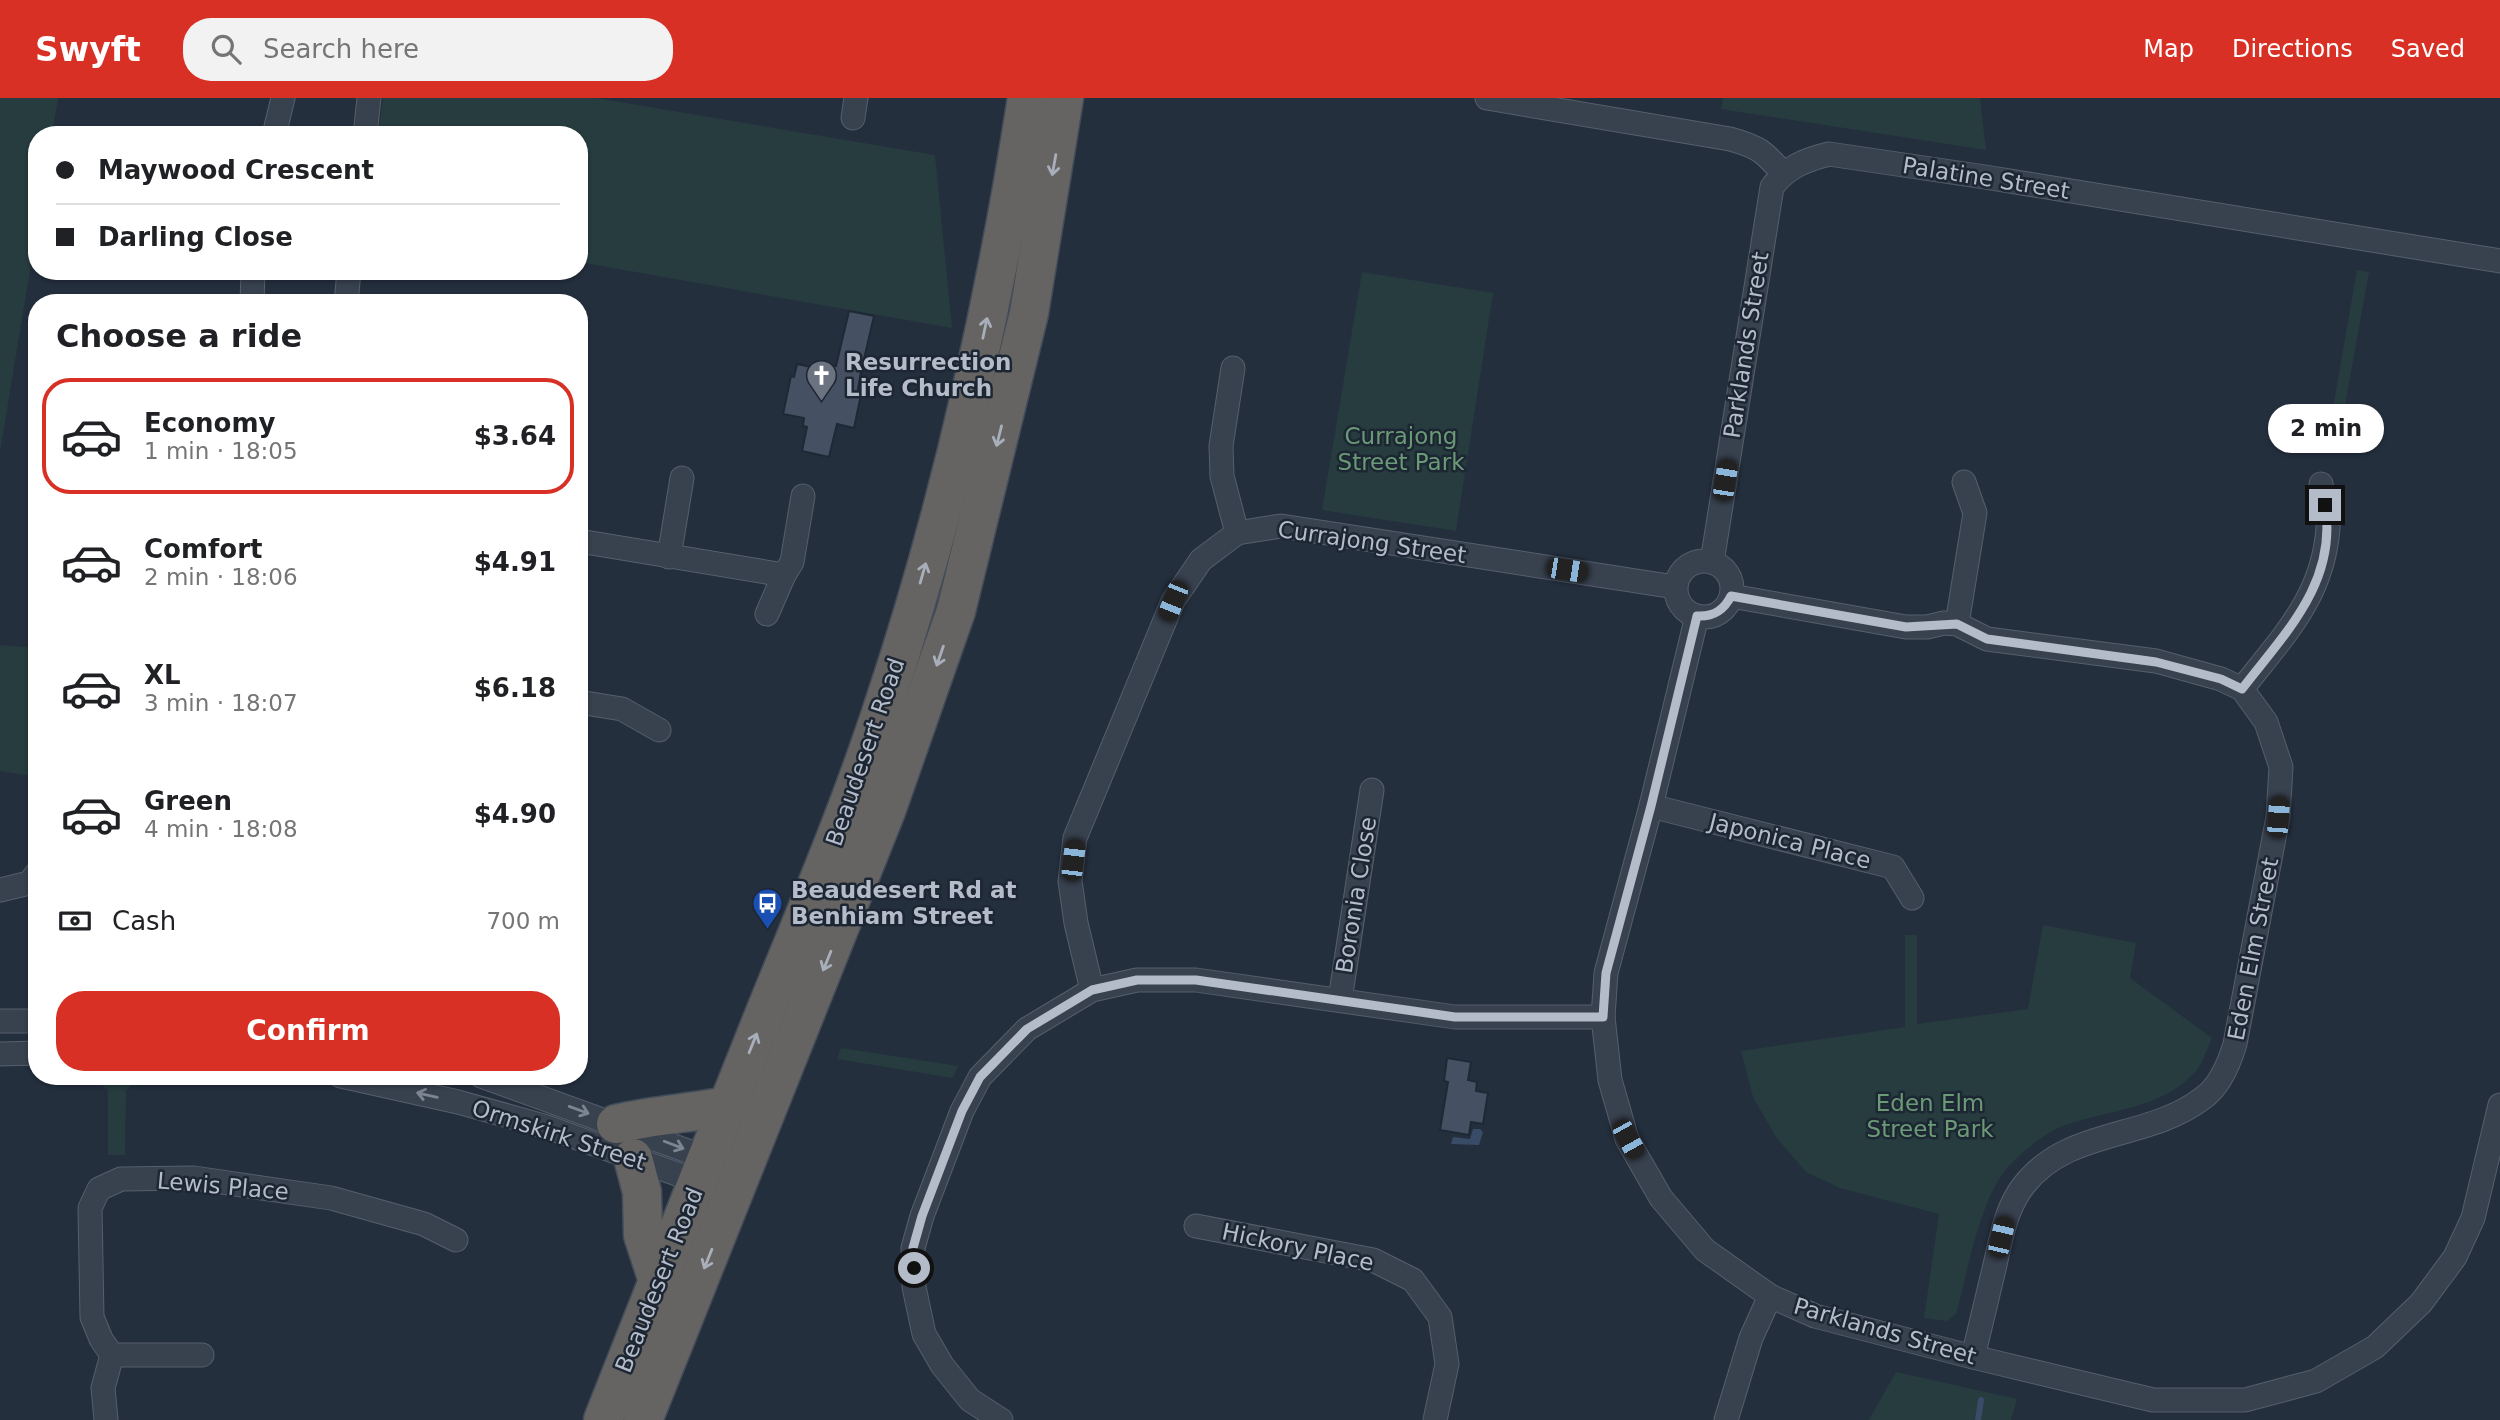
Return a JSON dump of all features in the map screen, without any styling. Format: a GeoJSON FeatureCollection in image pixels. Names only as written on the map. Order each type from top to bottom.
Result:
{"type":"FeatureCollection","features":[{"type":"Feature","properties":{"kind":"highway","name":"Beaudesert Road"},"geometry":{"type":"LineString","coordinates":[[643,1420],[720,1177],[728,1106],[832,846],[884,705],[911,618],[986,325],[1027,98]]}},
{"type":"Feature","properties":{"kind":"highway","name":"Beaudesert Road"},"geometry":{"type":"LineString","coordinates":[[603,1420],[657,1282],[720,1177],[886,811],[956,611],[1029,313],[1064,98]]}},
{"type":"Feature","properties":{"kind":"highway"},"geometry":{"type":"LineString","coordinates":[[616,1124],[653,1115],[684,1114],[728,1106]]}},
{"type":"Feature","properties":{"kind":"highway"},"geometry":{"type":"LineString","coordinates":[[633,1158],[642,1192],[643,1235],[657,1282]]}},
{"type":"Feature","properties":{"kind":"street"},"geometry":{"type":"LineString","coordinates":[[276,126],[283,98]]}},
{"type":"Feature","properties":{"kind":"street"},"geometry":{"type":"LineString","coordinates":[[366,126],[369,98]]}},
{"type":"Feature","properties":{"kind":"street"},"geometry":{"type":"LineString","coordinates":[[1487,98],[1603,107],[1730,139],[1754,146],[1783,173]]}},
{"type":"Feature","properties":{"kind":"street","name":"Palatine Street"},"geometry":{"type":"LineString","coordinates":[[1783,173],[1807,159],[1829,154],[2500,261]]}},
{"type":"Feature","properties":{"kind":"street","name":"Parklands Street"},"geometry":{"type":"LineString","coordinates":[[1712,562],[1768,205],[1772,187],[1783,173]]}},
{"type":"Feature","properties":{"kind":"street"},"geometry":{"type":"LineString","coordinates":[[1233,368],[1221,446],[1222,476],[1237,533]]}},
{"type":"Feature","properties":{"kind":"street"},"geometry":{"type":"LineString","coordinates":[[669,557],[681,478]]}},
{"type":"Feature","properties":{"kind":"street"},"geometry":{"type":"LineString","coordinates":[[1957,624],[1975,513],[1964,482]]}},
{"type":"Feature","properties":{"kind":"street"},"geometry":{"type":"LineString","coordinates":[[1731,596],[1906,627],[1957,624],[1987,639],[2156,662],[2221,679],[2242,689],[2306,605],[2317,583],[2328,526],[2321,484]]}},
{"type":"Feature","properties":{"kind":"street"},"geometry":{"type":"LineString","coordinates":[[767,614],[783,575],[792,562],[803,496]]}},
{"type":"Feature","properties":{"kind":"street","name":"Currajong Street"},"geometry":{"type":"LineString","coordinates":[[1092,990],[1076,923],[1070,881],[1076,838],[1173,601],[1201,560],[1237,533],[1282,526],[1675,587]]}},
{"type":"Feature","properties":{"kind":"street"},"geometry":{"type":"LineString","coordinates":[[588,543],[783,575]]}},
{"type":"Feature","properties":{"kind":"street"},"geometry":{"type":"LineString","coordinates":[[1699,561],[1712,562],[1730,578],[1731,596],[1726,607],[1715,614],[1697,616],[1685,610],[1678,601],[1675,587],[1677,578],[1685,567],[1699,561]]}},
{"type":"Feature","properties":{"kind":"street","name":"Parklands Street"},"geometry":{"type":"LineString","coordinates":[[1697,616],[1651,806],[1606,973],[1603,1017],[1610,1080],[1628,1139],[1661,1198],[1705,1250],[1770,1296],[1815,1316],[1973,1357],[2151,1410],[2245,1401],[2316,1381],[2375,1347],[2421,1303],[2455,1257],[2473,1218],[2500,1105]]}},
{"type":"Feature","properties":{"kind":"street","name":"Eden Elm Street"},"geometry":{"type":"LineString","coordinates":[[1973,1357],[2007,1213],[2024,1185],[2048,1161],[2078,1145],[2169,1117],[2204,1098],[2228,1067],[2235,1044],[2278,817],[2281,767],[2266,722],[2242,689]]}},
{"type":"Feature","properties":{"kind":"street"},"geometry":{"type":"LineString","coordinates":[[588,703],[622,709],[659,730]]}},
{"type":"Feature","properties":{"kind":"street","name":"Boronia Close"},"geometry":{"type":"LineString","coordinates":[[1340,1000],[1372,790]]}},
{"type":"Feature","properties":{"kind":"street","name":"Japonica Place"},"geometry":{"type":"LineString","coordinates":[[1651,806],[1893,867],[1912,898]]}},
{"type":"Feature","properties":{"kind":"street"},"geometry":{"type":"LineString","coordinates":[[0,890],[28,883]]}},
{"type":"Feature","properties":{"kind":"street"},"geometry":{"type":"LineString","coordinates":[[1001,1420],[970,1400],[942,1365],[924,1334],[914,1287],[913,1248],[922,1216],[962,1111],[980,1077],[1027,1029],[1092,990],[1137,980],[1196,980],[1455,1017],[1603,1017]]}},
{"type":"Feature","properties":{"kind":"street"},"geometry":{"type":"LineString","coordinates":[[0,1021],[28,1021]]}},
{"type":"Feature","properties":{"kind":"street"},"geometry":{"type":"LineString","coordinates":[[0,1054],[28,1053]]}},
{"type":"Feature","properties":{"kind":"street","name":"Ormskirk Street"},"geometry":{"type":"LineString","coordinates":[[382,1085],[458,1102],[547,1127],[633,1158],[720,1177]]}},
{"type":"Feature","properties":{"kind":"street","name":"Ormskirk Street"},"geometry":{"type":"LineString","coordinates":[[506,1085],[616,1124],[720,1177]]}},
{"type":"Feature","properties":{"kind":"street","name":"Lewis Place"},"geometry":{"type":"LineString","coordinates":[[112,1355],[101,1339],[92,1317],[90,1208],[99,1189],[121,1179],[194,1178],[331,1198],[424,1224],[456,1240]]}},
{"type":"Feature","properties":{"kind":"street","name":"Hickory Place"},"geometry":{"type":"LineString","coordinates":[[1196,1226],[1373,1260],[1413,1280],[1440,1317],[1442,1329],[1447,1364],[1435,1420]]}},
{"type":"Feature","properties":{"kind":"street"},"geometry":{"type":"LineString","coordinates":[[1726,1420],[1751,1338],[1770,1296]]}},
{"type":"Feature","properties":{"kind":"street"},"geometry":{"type":"LineString","coordinates":[[106,1420],[103,1388],[112,1355],[202,1355]]}},
{"type":"Feature","properties":{"kind":"green space"},"geometry":{"type":"Polygon","coordinates":[[[0,98],[58,98],[53,126],[28,126],[28,280],[0,452],[0,98]]]}},
{"type":"Feature","properties":{"kind":"green space"},"geometry":{"type":"Polygon","coordinates":[[[383,98],[596,98],[935,155],[952,328],[588,264],[588,126],[379,126],[383,98]]]}},
{"type":"Feature","properties":{"kind":"green space"},"geometry":{"type":"Polygon","coordinates":[[[1723,98],[1980,98],[1986,150],[1721,109],[1723,98]]]}},
{"type":"Feature","properties":{"kind":"green space"},"geometry":{"type":"Polygon","coordinates":[[[2357,270],[2369,272],[2337,450],[2326,448],[2357,270]]]}},
{"type":"Feature","properties":{"kind":"green space","name":"Currajong Street Park"},"geometry":{"type":"Polygon","coordinates":[[[1362,272],[1493,293],[1456,531],[1322,510],[1362,272]]]}},
{"type":"Feature","properties":{"kind":"green space"},"geometry":{"type":"Polygon","coordinates":[[[0,645],[28,647],[28,776],[0,771],[0,645]]]}},
{"type":"Feature","properties":{"kind":"green space","name":"Eden Elm Street Park"},"geometry":{"type":"Polygon","coordinates":[[[2043,925],[2136,943],[2130,978],[2212,1038],[2195,1072],[2167,1094],[2133,1107],[2055,1129],[2013,1162],[1997,1182],[1989,1199],[1956,1314],[1947,1321],[1924,1318],[1939,1214],[1840,1188],[1806,1172],[1776,1137],[1753,1097],[1741,1051],[1905,1027],[1905,935],[1917,935],[1917,1024],[2028,1009],[2043,925]]]}},
{"type":"Feature","properties":{"kind":"green space"},"geometry":{"type":"Polygon","coordinates":[[[841,1048],[958,1066],[953,1078],[837,1059],[841,1048]]]}},
{"type":"Feature","properties":{"kind":"green space"},"geometry":{"type":"Polygon","coordinates":[[[101,1085],[133,1085],[126,1090],[125,1155],[108,1155],[108,1090],[101,1085]]]}},
{"type":"Feature","properties":{"kind":"green space"},"geometry":{"type":"Polygon","coordinates":[[[1896,1372],[2017,1399],[2011,1420],[1869,1420],[1896,1372]]]}},
{"type":"Feature","properties":{"kind":"water"},"geometry":{"type":"Polygon","coordinates":[[[1473,1129],[1483,1132],[1479,1145],[1451,1144],[1453,1137],[1470,1139],[1473,1129]]]}},
{"type":"Feature","properties":{"kind":"building","name":"Resurrection Life Church"},"geometry":{"type":"Polygon","coordinates":[[[849,311],[874,316],[861,372],[858,389],[862,390],[854,428],[837,424],[829,457],[802,451],[807,427],[803,426],[804,418],[783,414],[791,376],[794,377],[797,364],[816,368],[817,362],[836,366],[849,311]]]}},
{"type":"Feature","properties":{"kind":"building"},"geometry":{"type":"Polygon","coordinates":[[[1447,1058],[1471,1062],[1468,1080],[1477,1082],[1476,1091],[1488,1093],[1483,1124],[1471,1122],[1469,1135],[1440,1130],[1448,1082],[1444,1081],[1447,1058]]]}},
{"type":"Feature","properties":{"kind":"waterway"},"geometry":{"type":"LineString","coordinates":[[1978,1420],[1981,1400]]}},
{"type":"Feature","properties":{"kind":"place","name":"Resurrection Life Church"},"geometry":{"type":"Point","coordinates":[822,402]}},
{"type":"Feature","properties":{"kind":"place","name":"Beaudesert Rd at Benhiam Street"},"geometry":{"type":"Point","coordinates":[768,930]}},
{"type":"Feature","properties":{"kind":"route"},"geometry":{"type":"LineString","coordinates":[[914,1268],[913,1248],[922,1216],[962,1111],[980,1077],[1027,1029],[1092,990],[1137,980],[1196,980],[1455,1017],[1603,1017],[1606,973],[1651,806],[1697,616],[1715,614],[1726,607],[1731,596],[1906,627],[1957,624],[1987,639],[2156,662],[2221,679],[2242,689],[2306,605],[2317,583],[2328,526],[2325,505]]}}]}
